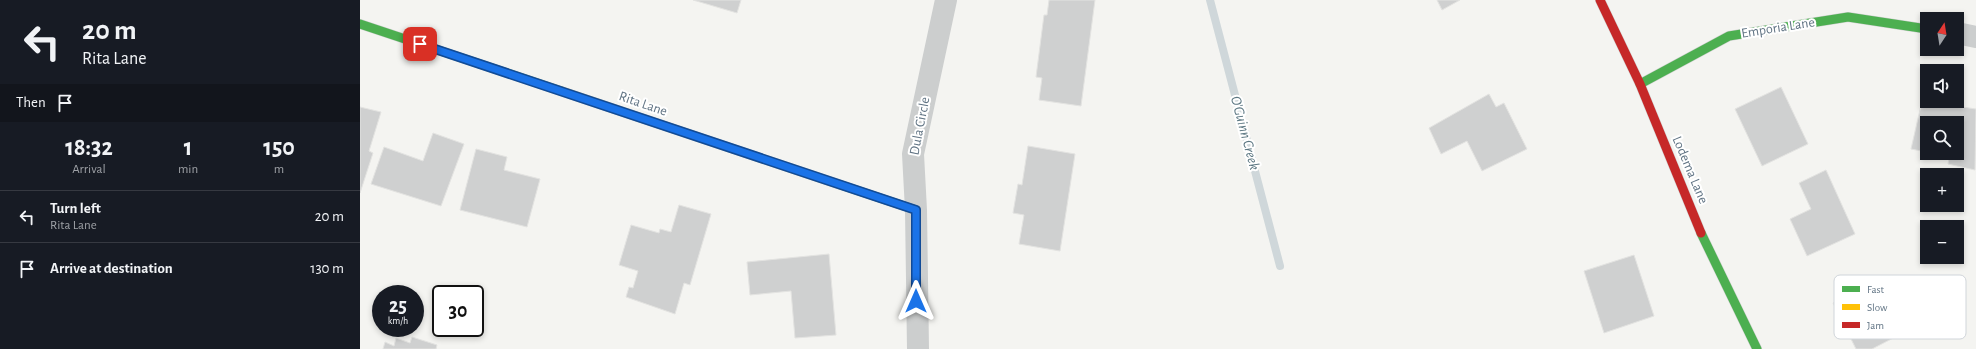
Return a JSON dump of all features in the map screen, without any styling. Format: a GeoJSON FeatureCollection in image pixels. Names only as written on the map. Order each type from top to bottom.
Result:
{"type":"FeatureCollection","features":[{"type":"Feature","properties":{"kind":"street","name":"Dula Circle"},"geometry":{"type":"LineString","coordinates":[[918,349],[916,210],[913,154],[946,0]]}},
{"type":"Feature","properties":{"kind":"street","name":"Lodema Lane"},"geometry":{"type":"LineString","coordinates":[[1600,0],[1640,84],[1706,244],[1757,349]]}},
{"type":"Feature","properties":{"kind":"street","name":"Emporia Lane"},"geometry":{"type":"LineString","coordinates":[[1640,84],[1729,36],[1848,17],[1920,28]]}},
{"type":"Feature","properties":{"kind":"street","name":"Rita Lane"},"geometry":{"type":"LineString","coordinates":[[360,24],[916,210]]}},
{"type":"Feature","properties":{"kind":"street"},"geometry":{"type":"LineString","coordinates":[[1964,34],[1976,37]]}},
{"type":"Feature","properties":{"kind":"building"},"geometry":{"type":"Polygon","coordinates":[[[693,0],[741,0],[737,13],[693,0]]]}},
{"type":"Feature","properties":{"kind":"building"},"geometry":{"type":"Polygon","coordinates":[[[1049,0],[1095,0],[1081,106],[1039,100],[1042,78],[1036,77],[1044,15],[1047,15],[1049,0]]]}},
{"type":"Feature","properties":{"kind":"building"},"geometry":{"type":"Polygon","coordinates":[[[1437,0],[1460,0],[1442,10],[1437,0]]]}},
{"type":"Feature","properties":{"kind":"building"},"geometry":{"type":"Polygon","coordinates":[[[1781,87],[1808,144],[1762,166],[1735,109],[1781,87]]]}},
{"type":"Feature","properties":{"kind":"building"},"geometry":{"type":"Polygon","coordinates":[[[1489,94],[1496,107],[1504,103],[1527,149],[1482,171],[1467,141],[1441,154],[1429,128],[1489,94]]]}},
{"type":"Feature","properties":{"kind":"building"},"geometry":{"type":"Polygon","coordinates":[[[360,107],[381,112],[369,151],[373,153],[360,193],[360,107]]]}},
{"type":"Feature","properties":{"kind":"building"},"geometry":{"type":"Polygon","coordinates":[[[1964,107],[1976,109],[1975,170],[1948,164],[1949,160],[1964,160],[1964,116],[1920,116],[1920,151],[1911,149],[1920,108],[1964,107]]]}},
{"type":"Feature","properties":{"kind":"building"},"geometry":{"type":"Polygon","coordinates":[[[433,133],[464,144],[441,206],[371,184],[384,147],[423,161],[433,133]]]}},
{"type":"Feature","properties":{"kind":"building"},"geometry":{"type":"Polygon","coordinates":[[[1028,146],[1075,154],[1060,251],[1019,244],[1024,215],[1013,213],[1018,184],[1022,185],[1028,146]]]}},
{"type":"Feature","properties":{"kind":"building"},"geometry":{"type":"Polygon","coordinates":[[[476,149],[507,157],[504,170],[540,179],[527,227],[460,210],[476,149]]]}},
{"type":"Feature","properties":{"kind":"building"},"geometry":{"type":"Polygon","coordinates":[[[1826,170],[1855,234],[1807,256],[1790,219],[1811,209],[1799,183],[1826,170]]]}},
{"type":"Feature","properties":{"kind":"building"},"geometry":{"type":"Polygon","coordinates":[[[679,205],[711,214],[690,285],[684,283],[675,314],[626,297],[629,287],[633,288],[638,271],[619,265],[631,225],[659,233],[660,229],[671,232],[679,205]]]}},
{"type":"Feature","properties":{"kind":"building"},"geometry":{"type":"Polygon","coordinates":[[[829,254],[836,335],[795,338],[791,291],[750,295],[747,262],[829,254]]]}},
{"type":"Feature","properties":{"kind":"building"},"geometry":{"type":"Polygon","coordinates":[[[1634,255],[1654,316],[1604,333],[1584,271],[1634,255]]]}},
{"type":"Feature","properties":{"kind":"building"},"geometry":{"type":"Polygon","coordinates":[[[412,337],[437,345],[436,349],[383,349],[385,342],[394,346],[396,338],[410,343],[412,337]]]}},
{"type":"Feature","properties":{"kind":"building"},"geometry":{"type":"Polygon","coordinates":[[[1851,339],[1891,339],[1872,349],[1856,349],[1851,339]]]}},
{"type":"Feature","properties":{"kind":"waterway","name":"O'Guinn Creek"},"geometry":{"type":"LineString","coordinates":[[1210,0],[1280,266]]}},
{"type":"Feature","properties":{"kind":"traffic: fast"},"geometry":{"type":"LineString","coordinates":[[1640,84],[1729,36],[1848,17],[1920,28]]}},
{"type":"Feature","properties":{"kind":"traffic: fast"},"geometry":{"type":"LineString","coordinates":[[360,24],[561,91]]}},
{"type":"Feature","properties":{"kind":"traffic: fast"},"geometry":{"type":"LineString","coordinates":[[841,185],[916,210]]}},
{"type":"Feature","properties":{"kind":"traffic: fast"},"geometry":{"type":"LineString","coordinates":[[1701,233],[1757,349]]}},
{"type":"Feature","properties":{"kind":"traffic: slow"},"geometry":{"type":"LineString","coordinates":[[561,91],[841,185]]}},
{"type":"Feature","properties":{"kind":"traffic: jam"},"geometry":{"type":"LineString","coordinates":[[1600,0],[1640,84],[1701,233]]}},
{"type":"Feature","properties":{"kind":"route"},"geometry":{"type":"LineString","coordinates":[[420,44],[916,210],[916,301]]}}]}
